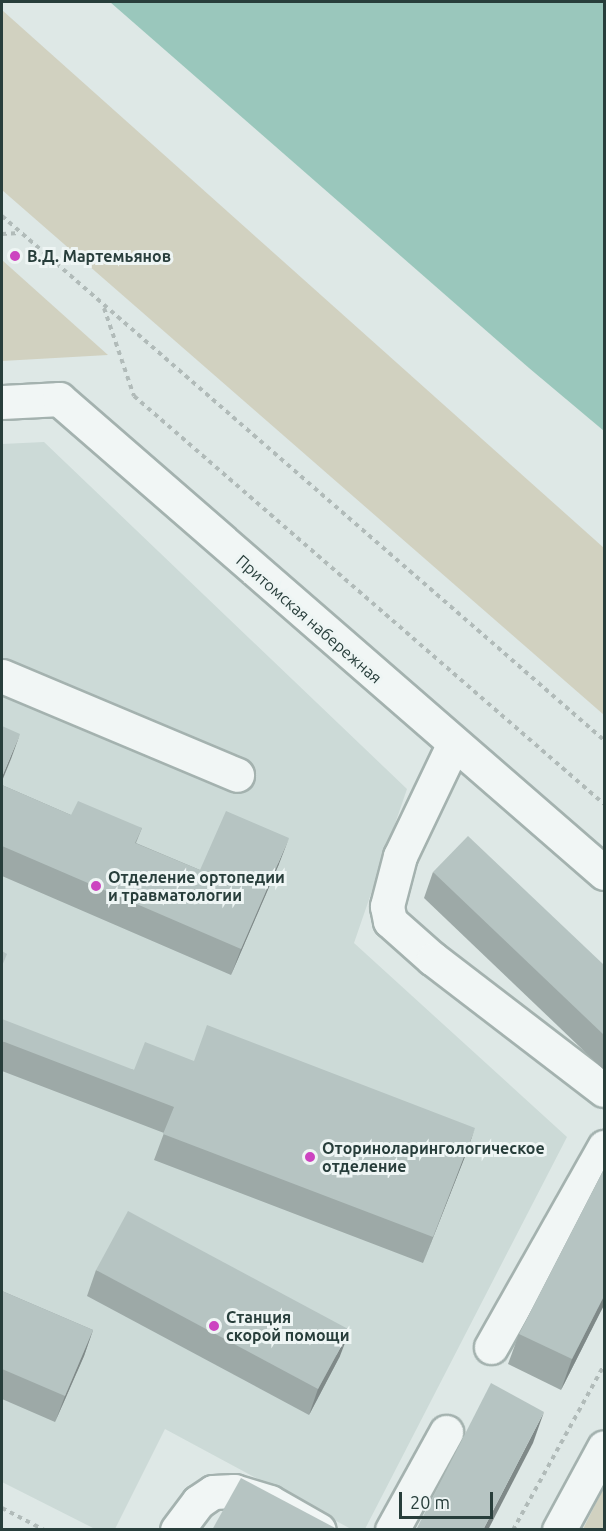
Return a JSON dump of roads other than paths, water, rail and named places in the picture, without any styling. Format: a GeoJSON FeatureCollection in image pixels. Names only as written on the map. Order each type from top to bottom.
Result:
{"type":"FeatureCollection","features":[{"type":"Feature","properties":{"kind":"street","name":"Притомская набережная"},"geometry":{"type":"LineString","coordinates":[[2,402],[59,399],[453,745],[604,873]]}},
{"type":"Feature","properties":{"kind":"street"},"geometry":{"type":"LineString","coordinates":[[2,676],[237,775]]}},
{"type":"Feature","properties":{"kind":"street"},"geometry":{"type":"LineString","coordinates":[[453,745],[400,856],[387,906],[390,921],[433,959],[604,1090]]}},
{"type":"Feature","properties":{"kind":"street"},"geometry":{"type":"LineString","coordinates":[[491,1347],[604,1147]]}},
{"type":"Feature","properties":{"kind":"street"},"geometry":{"type":"LineString","coordinates":[[392,1530],[446,1432]]}},
{"type":"Feature","properties":{"kind":"street"},"geometry":{"type":"LineString","coordinates":[[559,1530],[604,1447]]}},
{"type":"Feature","properties":{"kind":"street"},"geometry":{"type":"LineString","coordinates":[[177,1530],[198,1502],[213,1492],[234,1491],[270,1502],[319,1530]]}},
{"type":"Feature","properties":{"kind":"place","name":"В.Д. Мартемьянов"},"geometry":{"type":"Point","coordinates":[15,256]}},
{"type":"Feature","properties":{"kind":"place","name":"Отделение ортопедии и травматологии"},"geometry":{"type":"Point","coordinates":[96,886]}},
{"type":"Feature","properties":{"kind":"place","name":"Оториноларингологическое отделение"},"geometry":{"type":"Point","coordinates":[310,1157]}},
{"type":"Feature","properties":{"kind":"place","name":"Станция скорой помощи"},"geometry":{"type":"Point","coordinates":[214,1326]}}]}
